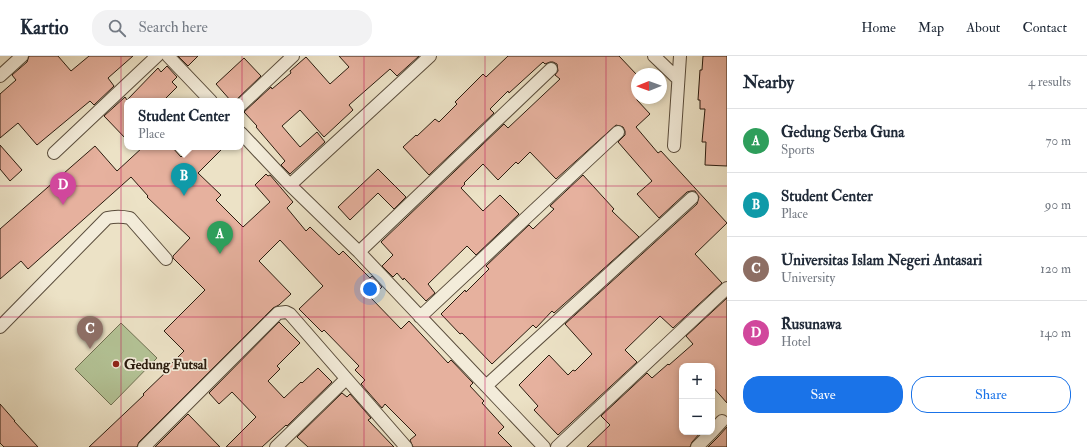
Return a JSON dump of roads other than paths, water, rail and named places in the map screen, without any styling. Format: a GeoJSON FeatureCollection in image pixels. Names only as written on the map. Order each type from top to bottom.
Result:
{"type":"FeatureCollection","features":[{"type":"Feature","properties":{"kind":"street"},"geometry":{"type":"LineString","coordinates":[[0,76],[22,56]]}},
{"type":"Feature","properties":{"kind":"street"},"geometry":{"type":"LineString","coordinates":[[54,153],[157,56]]}},
{"type":"Feature","properties":{"kind":"street"},"geometry":{"type":"LineString","coordinates":[[168,56],[208,98]]}},
{"type":"Feature","properties":{"kind":"street"},"geometry":{"type":"LineString","coordinates":[[244,101],[293,56]]}},
{"type":"Feature","properties":{"kind":"street"},"geometry":{"type":"LineString","coordinates":[[290,185],[430,56]]}},
{"type":"Feature","properties":{"kind":"street"},"geometry":{"type":"LineString","coordinates":[[654,56],[678,79]]}},
{"type":"Feature","properties":{"kind":"street"},"geometry":{"type":"LineString","coordinates":[[674,146],[680,56]]}},
{"type":"Feature","properties":{"kind":"street"},"geometry":{"type":"LineString","coordinates":[[359,252],[551,69]]}},
{"type":"Feature","properties":{"kind":"street"},"geometry":{"type":"LineString","coordinates":[[420,317],[618,132]]}},
{"type":"Feature","properties":{"kind":"street"},"geometry":{"type":"LineString","coordinates":[[244,136],[290,185],[359,252],[544,447]]}},
{"type":"Feature","properties":{"kind":"street"},"geometry":{"type":"LineString","coordinates":[[486,386],[692,198]]}},
{"type":"Feature","properties":{"kind":"street"},"geometry":{"type":"LineString","coordinates":[[0,327],[107,218],[112,216],[130,218],[166,259]]}},
{"type":"Feature","properties":{"kind":"street"},"geometry":{"type":"LineString","coordinates":[[557,447],[727,288]]}},
{"type":"Feature","properties":{"kind":"street"},"geometry":{"type":"LineString","coordinates":[[144,447],[278,313],[286,312],[290,314],[403,446]]}},
{"type":"Feature","properties":{"kind":"street"},"geometry":{"type":"LineString","coordinates":[[276,447],[346,379]]}},
{"type":"Feature","properties":{"kind":"street"},"geometry":{"type":"LineString","coordinates":[[715,429],[722,421]]}},
{"type":"Feature","properties":{"kind":"street"},"geometry":{"type":"LineString","coordinates":[[697,447],[709,435]]}},
{"type":"Feature","properties":{"kind":"place","name":"Student Center"},"geometry":{"type":"Point","coordinates":[184,196]}},
{"type":"Feature","properties":{"kind":"place","name":"Rusunawa"},"geometry":{"type":"Point","coordinates":[63,205]}},
{"type":"Feature","properties":{"kind":"place","name":"Gedung Serba Guna"},"geometry":{"type":"Point","coordinates":[220,254]}},
{"type":"Feature","properties":{"kind":"place","name":"Universitas Islam Negeri Antasari"},"geometry":{"type":"Point","coordinates":[90,349]}},
{"type":"Feature","properties":{"kind":"place","name":"Gedung Futsal"},"geometry":{"type":"Point","coordinates":[116,364]}}]}
